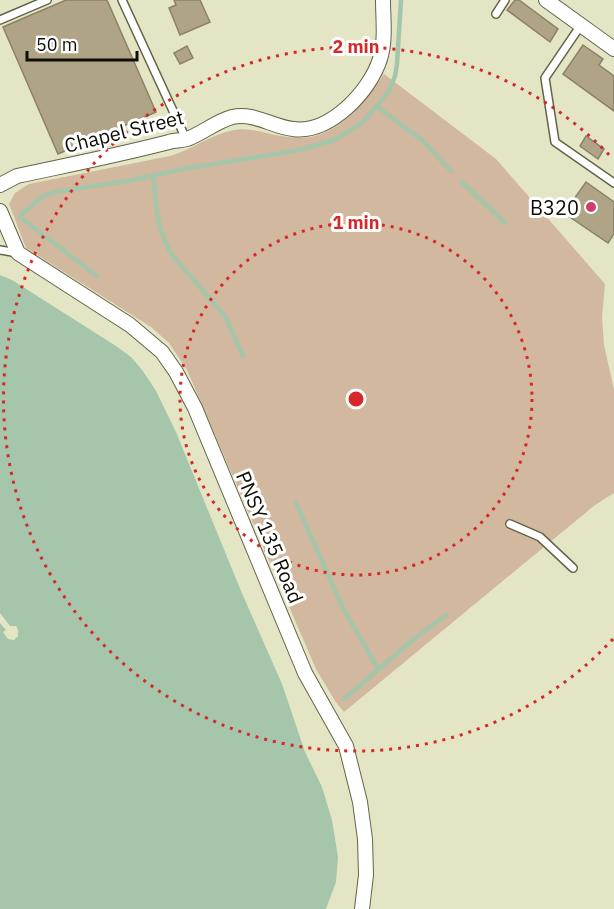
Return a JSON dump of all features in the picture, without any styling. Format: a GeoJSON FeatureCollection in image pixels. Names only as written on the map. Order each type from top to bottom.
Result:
{"type":"FeatureCollection","features":[{"type":"Feature","properties":{"kind":"street","name":"Chapel Street"},"geometry":{"type":"LineString","coordinates":[[0,185],[17,176],[186,139],[217,122],[234,117],[257,117],[293,129],[305,129],[324,123],[342,112],[361,93],[380,61],[383,42],[383,0]]}},
{"type":"Feature","properties":{"kind":"street"},"geometry":{"type":"LineString","coordinates":[[546,0],[614,49]]}},
{"type":"Feature","properties":{"kind":"street"},"geometry":{"type":"LineString","coordinates":[[0,211],[18,253]]}},
{"type":"Feature","properties":{"kind":"street","name":"PNSY 135 Road"},"geometry":{"type":"LineString","coordinates":[[18,253],[130,325],[162,352],[176,372],[195,408],[305,673],[345,746],[360,802],[365,839],[366,875],[362,909]]}},
{"type":"Feature","properties":{"kind":"lane"},"geometry":{"type":"LineString","coordinates":[[0,20],[47,0]]}},
{"type":"Feature","properties":{"kind":"lane"},"geometry":{"type":"LineString","coordinates":[[122,0],[186,139]]}},
{"type":"Feature","properties":{"kind":"lane"},"geometry":{"type":"LineString","coordinates":[[496,14],[506,0]]}},
{"type":"Feature","properties":{"kind":"lane"},"geometry":{"type":"LineString","coordinates":[[581,25],[545,78],[555,142],[614,183]]}},
{"type":"Feature","properties":{"kind":"lane"},"geometry":{"type":"LineString","coordinates":[[0,250],[18,253]]}},
{"type":"Feature","properties":{"kind":"lane"},"geometry":{"type":"LineString","coordinates":[[510,524],[540,537],[573,568]]}},
{"type":"Feature","properties":{"kind":"shaded area"},"geometry":{"type":"Polygon","coordinates":[[[384,74],[496,159],[605,284],[602,317],[604,345],[614,390],[614,493],[595,505],[344,712],[316,669],[187,370],[169,343],[151,327],[26,248],[9,204],[15,193],[29,184],[170,156],[234,130],[251,130],[294,138],[316,136],[339,124],[360,106],[384,74]]]}},
{"type":"Feature","properties":{"kind":"shaded area"},"geometry":{"type":"Polygon","coordinates":[[[0,275],[12,280],[131,357],[156,391],[176,432],[282,684],[305,752],[322,787],[332,820],[338,857],[336,882],[326,909],[0,909],[0,275]]]}},
{"type":"Feature","properties":{"kind":"pier"},"geometry":{"type":"Polygon","coordinates":[[[0,613],[10,626],[16,626],[18,636],[14,640],[8,639],[3,632],[6,630],[0,623],[0,613]]]}},
{"type":"Feature","properties":{"kind":"building"},"geometry":{"type":"Polygon","coordinates":[[[66,0],[107,0],[156,112],[58,154],[3,27],[66,0]]]}},
{"type":"Feature","properties":{"kind":"building"},"geometry":{"type":"Polygon","coordinates":[[[174,0],[200,0],[210,22],[180,35],[169,8],[176,5],[174,0]]]}},
{"type":"Feature","properties":{"kind":"building"},"geometry":{"type":"Polygon","coordinates":[[[515,0],[519,0],[558,29],[550,42],[507,10],[515,0]]]}},
{"type":"Feature","properties":{"kind":"building"},"geometry":{"type":"Polygon","coordinates":[[[583,45],[603,59],[599,65],[614,76],[614,111],[563,74],[583,45]]]}},
{"type":"Feature","properties":{"kind":"building"},"geometry":{"type":"Polygon","coordinates":[[[187,46],[193,58],[180,64],[174,53],[187,46]]]}},
{"type":"Feature","properties":{"kind":"building"},"geometry":{"type":"Polygon","coordinates":[[[586,136],[604,149],[598,159],[580,146],[586,136]]]}},
{"type":"Feature","properties":{"kind":"building","name":"B320"},"geometry":{"type":"Polygon","coordinates":[[[586,182],[614,202],[614,234],[608,243],[564,213],[586,182]]]}},
{"type":"Feature","properties":{"kind":"waterway"},"geometry":{"type":"LineString","coordinates":[[97,276],[20,217],[22,214],[43,196],[54,192],[300,150],[334,140],[362,123],[389,91],[397,64],[401,0]]}},
{"type":"Feature","properties":{"kind":"waterway"},"geometry":{"type":"LineString","coordinates":[[376,106],[422,140],[451,171]]}},
{"type":"Feature","properties":{"kind":"waterway"},"geometry":{"type":"LineString","coordinates":[[153,176],[158,218],[168,247],[173,256],[225,316],[243,356]]}},
{"type":"Feature","properties":{"kind":"waterway"},"geometry":{"type":"LineString","coordinates":[[462,182],[505,223]]}},
{"type":"Feature","properties":{"kind":"waterway"},"geometry":{"type":"LineString","coordinates":[[296,503],[343,608],[378,669]]}},
{"type":"Feature","properties":{"kind":"waterway"},"geometry":{"type":"LineString","coordinates":[[344,699],[415,638],[446,615]]}},
{"type":"Feature","properties":{"kind":"place","name":"B320"},"geometry":{"type":"Point","coordinates":[591,207]}}]}
